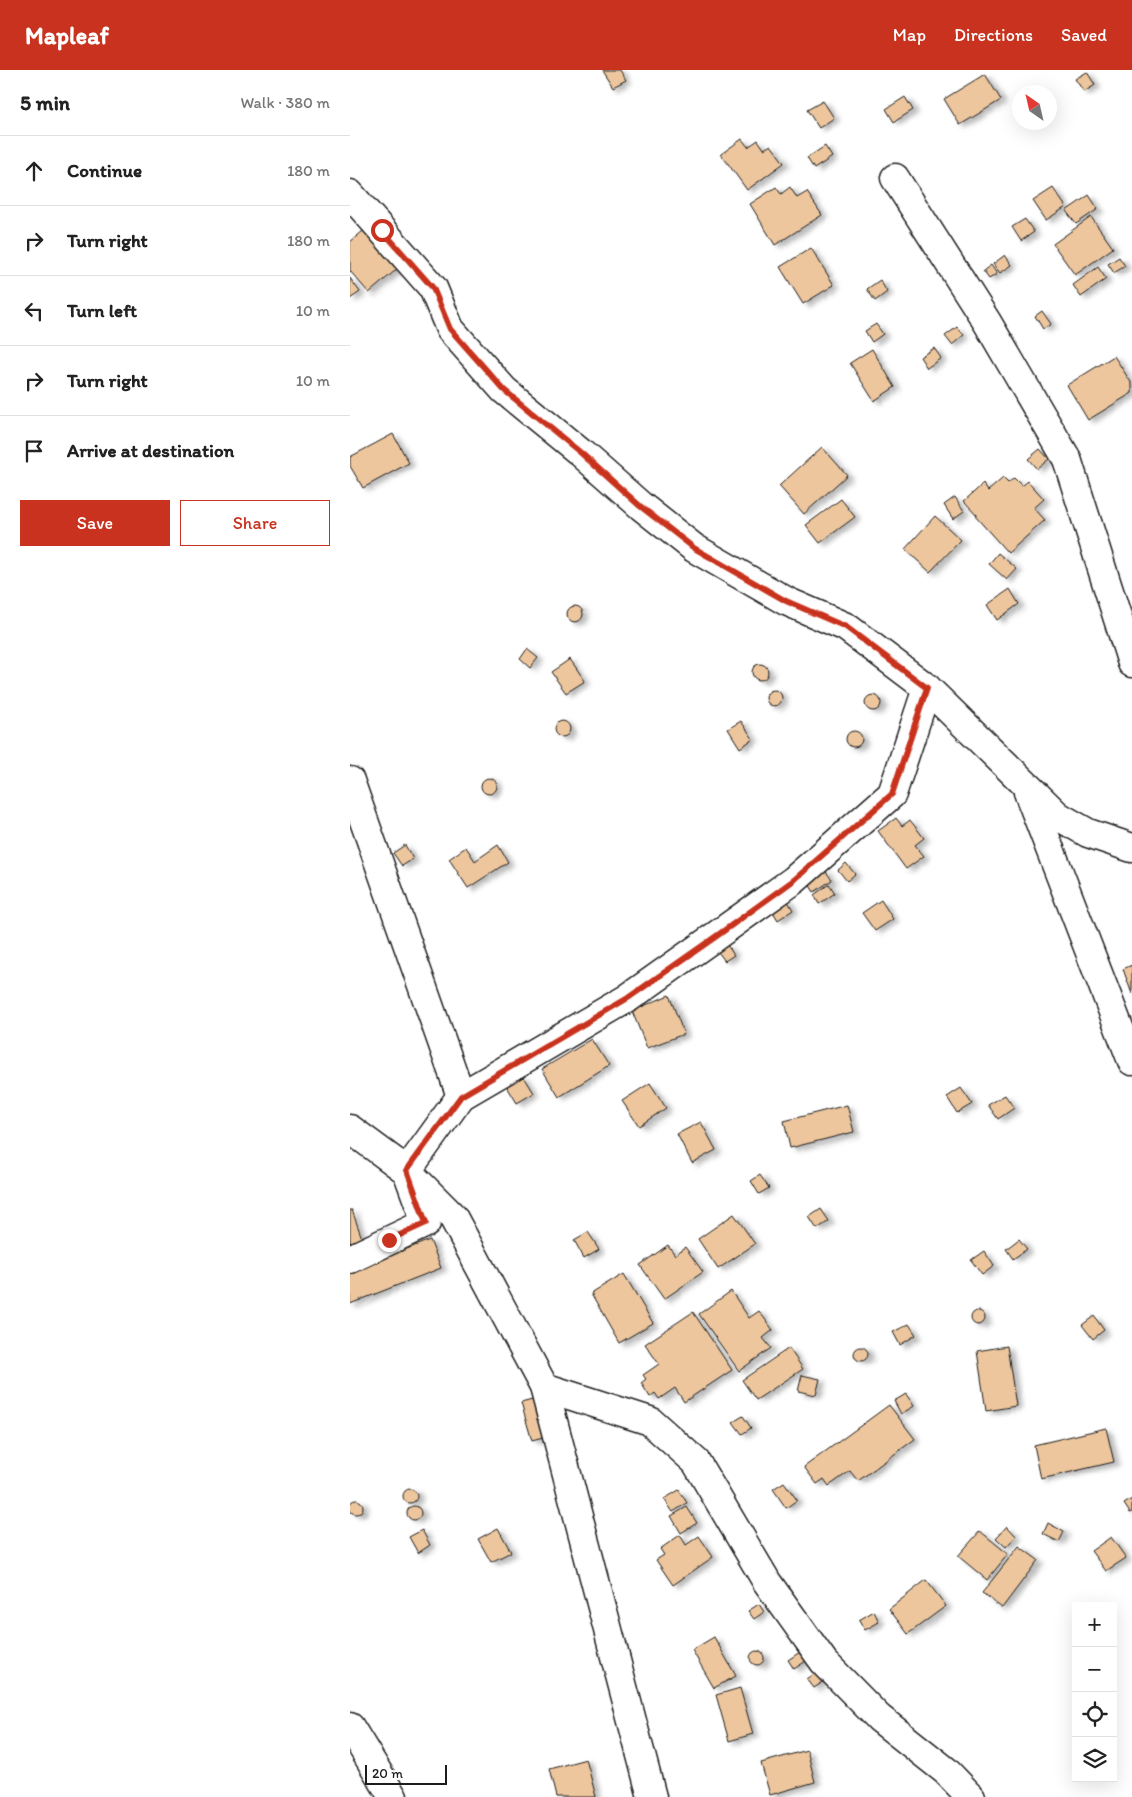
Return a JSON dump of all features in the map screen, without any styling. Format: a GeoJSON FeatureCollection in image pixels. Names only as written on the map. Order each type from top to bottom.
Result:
{"type":"FeatureCollection","features":[{"type":"Feature","properties":{"kind":"street"},"geometry":{"type":"LineString","coordinates":[[895,178],[987,322],[1067,459],[1132,663]]}},
{"type":"Feature","properties":{"kind":"street"},"geometry":{"type":"LineString","coordinates":[[350,194],[433,288],[450,329],[504,390],[581,453],[640,506],[694,548],[786,601],[846,627],[927,688],[1058,816],[1088,833],[1132,848]]}},
{"type":"Feature","properties":{"kind":"street"},"geometry":{"type":"LineString","coordinates":[[407,1170],[461,1096],[628,998],[802,873],[892,794],[927,688]]}},
{"type":"Feature","properties":{"kind":"street"},"geometry":{"type":"LineString","coordinates":[[350,781],[461,1096]]}},
{"type":"Feature","properties":{"kind":"street"},"geometry":{"type":"LineString","coordinates":[[1024,781],[1132,1061]]}},
{"type":"Feature","properties":{"kind":"street"},"geometry":{"type":"LineString","coordinates":[[350,1129],[407,1170],[453,1216],[544,1387],[652,1797]]}},
{"type":"Feature","properties":{"kind":"street"},"geometry":{"type":"LineString","coordinates":[[350,1259],[426,1223],[407,1170]]}},
{"type":"Feature","properties":{"kind":"street"},"geometry":{"type":"LineString","coordinates":[[544,1387],[650,1421],[696,1462],[768,1582],[824,1662],[879,1718],[946,1771],[971,1797]]}},
{"type":"Feature","properties":{"kind":"street"},"geometry":{"type":"LineString","coordinates":[[350,1727],[393,1797]]}},
{"type":"Feature","properties":{"kind":"building"},"geometry":{"type":"Polygon","coordinates":[[[602,70],[620,70],[626,80],[613,87],[602,70]]]}},
{"type":"Feature","properties":{"kind":"building"},"geometry":{"type":"Polygon","coordinates":[[[1087,72],[1095,85],[1084,92],[1075,79],[1087,72]]]}},
{"type":"Feature","properties":{"kind":"building"},"geometry":{"type":"Polygon","coordinates":[[[985,74],[1001,100],[960,125],[944,99],[985,74]]]}},
{"type":"Feature","properties":{"kind":"building"},"geometry":{"type":"Polygon","coordinates":[[[905,97],[913,110],[894,122],[886,109],[905,97]]]}},
{"type":"Feature","properties":{"kind":"building"},"geometry":{"type":"Polygon","coordinates":[[[823,101],[834,118],[819,128],[807,110],[823,101]]]}},
{"type":"Feature","properties":{"kind":"building"},"geometry":{"type":"Polygon","coordinates":[[[742,139],[748,147],[758,140],[764,149],[771,145],[784,163],[747,190],[721,154],[742,139]]]}},
{"type":"Feature","properties":{"kind":"building"},"geometry":{"type":"Polygon","coordinates":[[[825,146],[832,157],[814,169],[807,158],[825,146]]]}},
{"type":"Feature","properties":{"kind":"building"},"geometry":{"type":"Polygon","coordinates":[[[776,187],[781,194],[790,187],[797,198],[807,192],[822,215],[775,245],[750,204],[776,187]]]}},
{"type":"Feature","properties":{"kind":"building"},"geometry":{"type":"Polygon","coordinates":[[[1053,188],[1066,207],[1046,220],[1033,201],[1053,188]]]}},
{"type":"Feature","properties":{"kind":"building"},"geometry":{"type":"Polygon","coordinates":[[[1089,195],[1098,209],[1076,224],[1066,211],[1089,195]]]}},
{"type":"Feature","properties":{"kind":"building"},"geometry":{"type":"Polygon","coordinates":[[[1091,217],[1113,248],[1075,275],[1053,244],[1091,217]]]}},
{"type":"Feature","properties":{"kind":"building"},"geometry":{"type":"Polygon","coordinates":[[[1025,219],[1034,232],[1021,241],[1012,227],[1025,219]]]}},
{"type":"Feature","properties":{"kind":"building"},"geometry":{"type":"Polygon","coordinates":[[[370,225],[403,264],[369,293],[350,271],[350,242],[370,225]]]}},
{"type":"Feature","properties":{"kind":"building"},"geometry":{"type":"Polygon","coordinates":[[[811,248],[834,285],[803,304],[780,267],[811,248]]]}},
{"type":"Feature","properties":{"kind":"building"},"geometry":{"type":"Polygon","coordinates":[[[1005,255],[1012,265],[1000,273],[993,264],[1005,255]]]}},
{"type":"Feature","properties":{"kind":"building"},"geometry":{"type":"Polygon","coordinates":[[[1119,257],[1125,266],[1114,273],[1108,264],[1119,257]]]}},
{"type":"Feature","properties":{"kind":"building"},"geometry":{"type":"Polygon","coordinates":[[[991,265],[997,274],[989,279],[983,271],[991,265]]]}},
{"type":"Feature","properties":{"kind":"building"},"geometry":{"type":"Polygon","coordinates":[[[1098,267],[1106,279],[1081,297],[1073,285],[1098,267]]]}},
{"type":"Feature","properties":{"kind":"building"},"geometry":{"type":"Polygon","coordinates":[[[350,278],[360,292],[350,299],[350,278]]]}},
{"type":"Feature","properties":{"kind":"building"},"geometry":{"type":"Polygon","coordinates":[[[880,280],[887,292],[875,301],[867,289],[880,280]]]}},
{"type":"Feature","properties":{"kind":"building"},"geometry":{"type":"Polygon","coordinates":[[[1042,311],[1051,324],[1043,329],[1035,316],[1042,311]]]}},
{"type":"Feature","properties":{"kind":"building"},"geometry":{"type":"Polygon","coordinates":[[[876,324],[883,334],[872,342],[865,331],[876,324]]]}},
{"type":"Feature","properties":{"kind":"building"},"geometry":{"type":"Polygon","coordinates":[[[957,327],[964,335],[952,345],[945,336],[957,327]]]}},
{"type":"Feature","properties":{"kind":"building"},"geometry":{"type":"Polygon","coordinates":[[[934,348],[941,358],[927,368],[920,357],[934,348]]]}},
{"type":"Feature","properties":{"kind":"building"},"geometry":{"type":"Polygon","coordinates":[[[872,349],[895,387],[874,401],[850,363],[872,349]]]}},
{"type":"Feature","properties":{"kind":"building"},"geometry":{"type":"Polygon","coordinates":[[[1114,356],[1132,384],[1132,393],[1088,420],[1067,385],[1114,356]]]}},
{"type":"Feature","properties":{"kind":"building"},"geometry":{"type":"Polygon","coordinates":[[[393,434],[409,463],[363,488],[350,466],[350,457],[393,434]]]}},
{"type":"Feature","properties":{"kind":"building"},"geometry":{"type":"Polygon","coordinates":[[[822,447],[847,475],[804,514],[779,486],[822,447]]]}},
{"type":"Feature","properties":{"kind":"building"},"geometry":{"type":"Polygon","coordinates":[[[1040,449],[1049,459],[1037,469],[1028,459],[1040,449]]]}},
{"type":"Feature","properties":{"kind":"building"},"geometry":{"type":"Polygon","coordinates":[[[1003,478],[1008,483],[1014,478],[1022,486],[1028,481],[1044,499],[1034,508],[1045,520],[1008,553],[964,501],[983,484],[988,491],[1003,478]]]}},
{"type":"Feature","properties":{"kind":"building"},"geometry":{"type":"Polygon","coordinates":[[[955,497],[964,511],[953,519],[944,505],[955,497]]]}},
{"type":"Feature","properties":{"kind":"building"},"geometry":{"type":"Polygon","coordinates":[[[841,499],[855,517],[820,543],[806,525],[841,499]]]}},
{"type":"Feature","properties":{"kind":"building"},"geometry":{"type":"Polygon","coordinates":[[[935,516],[961,540],[930,572],[905,549],[935,516]]]}},
{"type":"Feature","properties":{"kind":"building"},"geometry":{"type":"Polygon","coordinates":[[[998,553],[1017,569],[1007,580],[989,564],[998,553]]]}},
{"type":"Feature","properties":{"kind":"building"},"geometry":{"type":"Polygon","coordinates":[[[1010,589],[1019,604],[997,620],[987,605],[1010,589]]]}},
{"type":"Feature","properties":{"kind":"building"},"geometry":{"type":"Polygon","coordinates":[[[575,606],[583,614],[575,622],[567,614],[575,606]]]}},
{"type":"Feature","properties":{"kind":"building"},"geometry":{"type":"Polygon","coordinates":[[[527,649],[538,658],[530,668],[520,659],[527,649]]]}},
{"type":"Feature","properties":{"kind":"building"},"geometry":{"type":"Polygon","coordinates":[[[570,659],[585,681],[566,693],[551,672],[570,659]]]}},
{"type":"Feature","properties":{"kind":"building"},"geometry":{"type":"Polygon","coordinates":[[[760,664],[768,672],[760,680],[752,672],[760,664]]]}},
{"type":"Feature","properties":{"kind":"building"},"geometry":{"type":"Polygon","coordinates":[[[774,690],[782,698],[774,706],[766,698],[774,690]]]}},
{"type":"Feature","properties":{"kind":"building"},"geometry":{"type":"Polygon","coordinates":[[[873,695],[881,703],[873,711],[865,703],[873,695]]]}},
{"type":"Feature","properties":{"kind":"building"},"geometry":{"type":"Polygon","coordinates":[[[562,721],[570,729],[562,737],[554,729],[562,721]]]}},
{"type":"Feature","properties":{"kind":"building"},"geometry":{"type":"Polygon","coordinates":[[[741,721],[753,739],[740,748],[728,729],[741,721]]]}},
{"type":"Feature","properties":{"kind":"building"},"geometry":{"type":"Polygon","coordinates":[[[854,731],[862,739],[854,747],[846,739],[854,731]]]}},
{"type":"Feature","properties":{"kind":"building"},"geometry":{"type":"Polygon","coordinates":[[[489,778],[497,786],[489,794],[481,786],[489,778]]]}},
{"type":"Feature","properties":{"kind":"building"},"geometry":{"type":"Polygon","coordinates":[[[896,818],[902,826],[910,820],[924,838],[915,845],[924,856],[906,869],[878,831],[896,818]]]}},
{"type":"Feature","properties":{"kind":"building"},"geometry":{"type":"Polygon","coordinates":[[[405,845],[413,859],[402,866],[393,853],[405,845]]]}},
{"type":"Feature","properties":{"kind":"building"},"geometry":{"type":"Polygon","coordinates":[[[498,845],[508,862],[468,888],[449,859],[466,847],[475,861],[498,845]]]}},
{"type":"Feature","properties":{"kind":"building"},"geometry":{"type":"Polygon","coordinates":[[[846,863],[855,874],[847,881],[838,870],[846,863]]]}},
{"type":"Feature","properties":{"kind":"building"},"geometry":{"type":"Polygon","coordinates":[[[824,869],[832,880],[814,892],[807,881],[824,869]]]}},
{"type":"Feature","properties":{"kind":"building"},"geometry":{"type":"Polygon","coordinates":[[[829,884],[835,893],[819,904],[814,895],[829,884]]]}},
{"type":"Feature","properties":{"kind":"building"},"geometry":{"type":"Polygon","coordinates":[[[786,898],[793,910],[778,920],[770,907],[786,898]]]}},
{"type":"Feature","properties":{"kind":"building"},"geometry":{"type":"Polygon","coordinates":[[[881,900],[893,919],[875,931],[862,913],[881,900]]]}},
{"type":"Feature","properties":{"kind":"building"},"geometry":{"type":"Polygon","coordinates":[[[727,945],[734,955],[725,961],[718,952],[727,945]]]}},
{"type":"Feature","properties":{"kind":"building"},"geometry":{"type":"Polygon","coordinates":[[[1132,965],[1132,994],[1123,969],[1132,965]]]}},
{"type":"Feature","properties":{"kind":"building"},"geometry":{"type":"Polygon","coordinates":[[[669,995],[684,1034],[647,1048],[632,1011],[669,995]]]}},
{"type":"Feature","properties":{"kind":"building"},"geometry":{"type":"Polygon","coordinates":[[[592,1039],[609,1066],[559,1097],[542,1069],[592,1039]]]}},
{"type":"Feature","properties":{"kind":"building"},"geometry":{"type":"Polygon","coordinates":[[[523,1075],[534,1093],[517,1103],[506,1085],[523,1075]]]}},
{"type":"Feature","properties":{"kind":"building"},"geometry":{"type":"Polygon","coordinates":[[[650,1083],[666,1108],[639,1126],[622,1101],[650,1083]]]}},
{"type":"Feature","properties":{"kind":"building"},"geometry":{"type":"Polygon","coordinates":[[[961,1088],[972,1104],[957,1113],[947,1097],[961,1088]]]}},
{"type":"Feature","properties":{"kind":"building"},"geometry":{"type":"Polygon","coordinates":[[[1005,1095],[1014,1108],[998,1119],[988,1105],[1005,1095]]]}},
{"type":"Feature","properties":{"kind":"building"},"geometry":{"type":"Polygon","coordinates":[[[847,1105],[854,1132],[790,1148],[784,1121],[847,1105]]]}},
{"type":"Feature","properties":{"kind":"building"},"geometry":{"type":"Polygon","coordinates":[[[701,1122],[716,1150],[692,1163],[677,1134],[701,1122]]]}},
{"type":"Feature","properties":{"kind":"building"},"geometry":{"type":"Polygon","coordinates":[[[760,1175],[769,1188],[759,1194],[751,1181],[760,1175]]]}},
{"type":"Feature","properties":{"kind":"building"},"geometry":{"type":"Polygon","coordinates":[[[821,1209],[829,1221],[817,1229],[809,1217],[821,1209]]]}},
{"type":"Feature","properties":{"kind":"building"},"geometry":{"type":"Polygon","coordinates":[[[350,1210],[352,1210],[364,1244],[350,1249],[350,1210]]]}},
{"type":"Feature","properties":{"kind":"building"},"geometry":{"type":"Polygon","coordinates":[[[734,1214],[755,1244],[718,1269],[698,1239],[734,1214]]]}},
{"type":"Feature","properties":{"kind":"building"},"geometry":{"type":"Polygon","coordinates":[[[588,1232],[599,1249],[584,1258],[574,1240],[588,1232]]]}},
{"type":"Feature","properties":{"kind":"building"},"geometry":{"type":"Polygon","coordinates":[[[1019,1239],[1027,1249],[1013,1259],[1006,1249],[1019,1239]]]}},
{"type":"Feature","properties":{"kind":"building"},"geometry":{"type":"Polygon","coordinates":[[[430,1240],[441,1268],[350,1304],[350,1271],[430,1240]]]}},
{"type":"Feature","properties":{"kind":"building"},"geometry":{"type":"Polygon","coordinates":[[[668,1245],[675,1255],[685,1247],[703,1272],[664,1299],[640,1265],[668,1245]]]}},
{"type":"Feature","properties":{"kind":"building"},"geometry":{"type":"Polygon","coordinates":[[[984,1251],[994,1266],[982,1275],[971,1260],[984,1251]]]}},
{"type":"Feature","properties":{"kind":"building"},"geometry":{"type":"Polygon","coordinates":[[[624,1274],[653,1323],[619,1343],[591,1294],[624,1274]]]}},
{"type":"Feature","properties":{"kind":"building"},"geometry":{"type":"Polygon","coordinates":[[[731,1291],[749,1318],[759,1311],[773,1330],[763,1338],[771,1348],[739,1371],[699,1314],[731,1291]]]}},
{"type":"Feature","properties":{"kind":"building"},"geometry":{"type":"Polygon","coordinates":[[[975,1311],[981,1311],[985,1318],[981,1325],[975,1325],[971,1321],[971,1315],[975,1311]]]}},
{"type":"Feature","properties":{"kind":"building"},"geometry":{"type":"Polygon","coordinates":[[[693,1312],[732,1370],[684,1402],[675,1388],[659,1399],[655,1393],[650,1397],[641,1383],[646,1379],[643,1375],[659,1364],[645,1344],[693,1312]]]}},
{"type":"Feature","properties":{"kind":"building"},"geometry":{"type":"Polygon","coordinates":[[[1094,1316],[1104,1330],[1093,1339],[1082,1325],[1094,1316]]]}},
{"type":"Feature","properties":{"kind":"building"},"geometry":{"type":"Polygon","coordinates":[[[909,1324],[916,1335],[900,1345],[893,1332],[909,1324]]]}},
{"type":"Feature","properties":{"kind":"building"},"geometry":{"type":"Polygon","coordinates":[[[1007,1346],[1016,1406],[986,1411],[977,1351],[1007,1346]]]}},
{"type":"Feature","properties":{"kind":"building"},"geometry":{"type":"Polygon","coordinates":[[[858,1347],[864,1347],[868,1354],[864,1361],[858,1361],[854,1357],[854,1351],[858,1347]]]}},
{"type":"Feature","properties":{"kind":"building"},"geometry":{"type":"Polygon","coordinates":[[[789,1348],[803,1369],[756,1400],[742,1380],[789,1348]]]}},
{"type":"Feature","properties":{"kind":"building"},"geometry":{"type":"Polygon","coordinates":[[[802,1375],[820,1379],[816,1395],[798,1391],[802,1375]]]}},
{"type":"Feature","properties":{"kind":"building"},"geometry":{"type":"Polygon","coordinates":[[[906,1394],[914,1406],[901,1414],[894,1401],[906,1394]]]}},
{"type":"Feature","properties":{"kind":"building"},"geometry":{"type":"Polygon","coordinates":[[[551,1395],[561,1433],[532,1441],[521,1403],[551,1395]]]}},
{"type":"Feature","properties":{"kind":"building"},"geometry":{"type":"Polygon","coordinates":[[[889,1405],[915,1439],[858,1481],[850,1471],[829,1486],[824,1479],[817,1484],[804,1467],[889,1405]]]}},
{"type":"Feature","properties":{"kind":"building"},"geometry":{"type":"Polygon","coordinates":[[[743,1416],[751,1428],[742,1434],[733,1422],[743,1416]]]}},
{"type":"Feature","properties":{"kind":"building"},"geometry":{"type":"Polygon","coordinates":[[[1106,1428],[1114,1462],[1041,1479],[1034,1445],[1106,1428]]]}},
{"type":"Feature","properties":{"kind":"building"},"geometry":{"type":"Polygon","coordinates":[[[784,1482],[797,1500],[786,1508],[773,1489],[784,1482]]]}},
{"type":"Feature","properties":{"kind":"building"},"geometry":{"type":"Polygon","coordinates":[[[407,1489],[413,1489],[417,1496],[413,1503],[407,1503],[403,1499],[403,1493],[407,1489]]]}},
{"type":"Feature","properties":{"kind":"building"},"geometry":{"type":"Polygon","coordinates":[[[679,1490],[687,1503],[673,1512],[664,1499],[679,1490]]]}},
{"type":"Feature","properties":{"kind":"building"},"geometry":{"type":"Polygon","coordinates":[[[1132,1499],[1132,1512],[1130,1513],[1124,1504],[1132,1499]]]}},
{"type":"Feature","properties":{"kind":"building"},"geometry":{"type":"Polygon","coordinates":[[[356,1500],[361,1502],[363,1507],[361,1512],[356,1514],[351,1512],[349,1507],[351,1502],[356,1500]]]}},
{"type":"Feature","properties":{"kind":"building"},"geometry":{"type":"Polygon","coordinates":[[[411,1506],[417,1506],[421,1513],[417,1520],[411,1520],[407,1516],[407,1510],[411,1506]]]}},
{"type":"Feature","properties":{"kind":"building"},"geometry":{"type":"Polygon","coordinates":[[[687,1507],[697,1523],[681,1533],[671,1516],[687,1507]]]}},
{"type":"Feature","properties":{"kind":"building"},"geometry":{"type":"Polygon","coordinates":[[[1048,1523],[1064,1532],[1059,1542],[1043,1534],[1048,1523]]]}},
{"type":"Feature","properties":{"kind":"building"},"geometry":{"type":"Polygon","coordinates":[[[1007,1526],[1016,1536],[1006,1547],[996,1538],[1007,1526]]]}},
{"type":"Feature","properties":{"kind":"building"},"geometry":{"type":"Polygon","coordinates":[[[498,1528],[511,1552],[491,1562],[478,1539],[498,1528]]]}},
{"type":"Feature","properties":{"kind":"building"},"geometry":{"type":"Polygon","coordinates":[[[422,1530],[430,1545],[418,1553],[409,1537],[422,1530]]]}},
{"type":"Feature","properties":{"kind":"building"},"geometry":{"type":"Polygon","coordinates":[[[980,1531],[1008,1554],[987,1580],[958,1556],[980,1531]]]}},
{"type":"Feature","properties":{"kind":"building"},"geometry":{"type":"Polygon","coordinates":[[[680,1535],[686,1545],[699,1536],[713,1557],[673,1585],[656,1560],[664,1555],[660,1549],[680,1535]]]}},
{"type":"Feature","properties":{"kind":"building"},"geometry":{"type":"Polygon","coordinates":[[[1111,1537],[1126,1558],[1106,1571],[1091,1551],[1111,1537]]]}},
{"type":"Feature","properties":{"kind":"building"},"geometry":{"type":"Polygon","coordinates":[[[1019,1546],[1038,1560],[1002,1608],[982,1593],[1019,1546]]]}},
{"type":"Feature","properties":{"kind":"building"},"geometry":{"type":"Polygon","coordinates":[[[926,1580],[946,1606],[908,1634],[889,1609],[926,1580]]]}},
{"type":"Feature","properties":{"kind":"building"},"geometry":{"type":"Polygon","coordinates":[[[759,1604],[764,1612],[754,1619],[748,1611],[759,1604]]]}},
{"type":"Feature","properties":{"kind":"building"},"geometry":{"type":"Polygon","coordinates":[[[874,1611],[879,1622],[865,1630],[859,1620],[874,1611]]]}},
{"type":"Feature","properties":{"kind":"building"},"geometry":{"type":"Polygon","coordinates":[[[714,1637],[736,1676],[714,1688],[692,1650],[714,1637]]]}},
{"type":"Feature","properties":{"kind":"building"},"geometry":{"type":"Polygon","coordinates":[[[754,1651],[760,1651],[764,1658],[760,1665],[754,1665],[750,1661],[750,1655],[754,1651]]]}},
{"type":"Feature","properties":{"kind":"building"},"geometry":{"type":"Polygon","coordinates":[[[800,1652],[806,1661],[794,1669],[788,1660],[800,1652]]]}},
{"type":"Feature","properties":{"kind":"building"},"geometry":{"type":"Polygon","coordinates":[[[816,1673],[823,1682],[814,1688],[807,1679],[816,1673]]]}},
{"type":"Feature","properties":{"kind":"building"},"geometry":{"type":"Polygon","coordinates":[[[740,1688],[753,1734],[729,1741],[716,1695],[740,1688]]]}},
{"type":"Feature","properties":{"kind":"building"},"geometry":{"type":"Polygon","coordinates":[[[807,1750],[815,1782],[770,1795],[761,1763],[807,1750]]]}},
{"type":"Feature","properties":{"kind":"building"},"geometry":{"type":"Polygon","coordinates":[[[586,1759],[596,1797],[556,1797],[549,1769],[586,1759]]]}},
{"type":"Feature","properties":{"kind":"route"},"geometry":{"type":"LineString","coordinates":[[382,230],[433,288],[450,329],[504,390],[581,453],[640,506],[694,548],[786,601],[846,627],[927,688],[892,794],[794,880],[628,998],[461,1096],[407,1170],[426,1223],[389,1240]]}}]}
